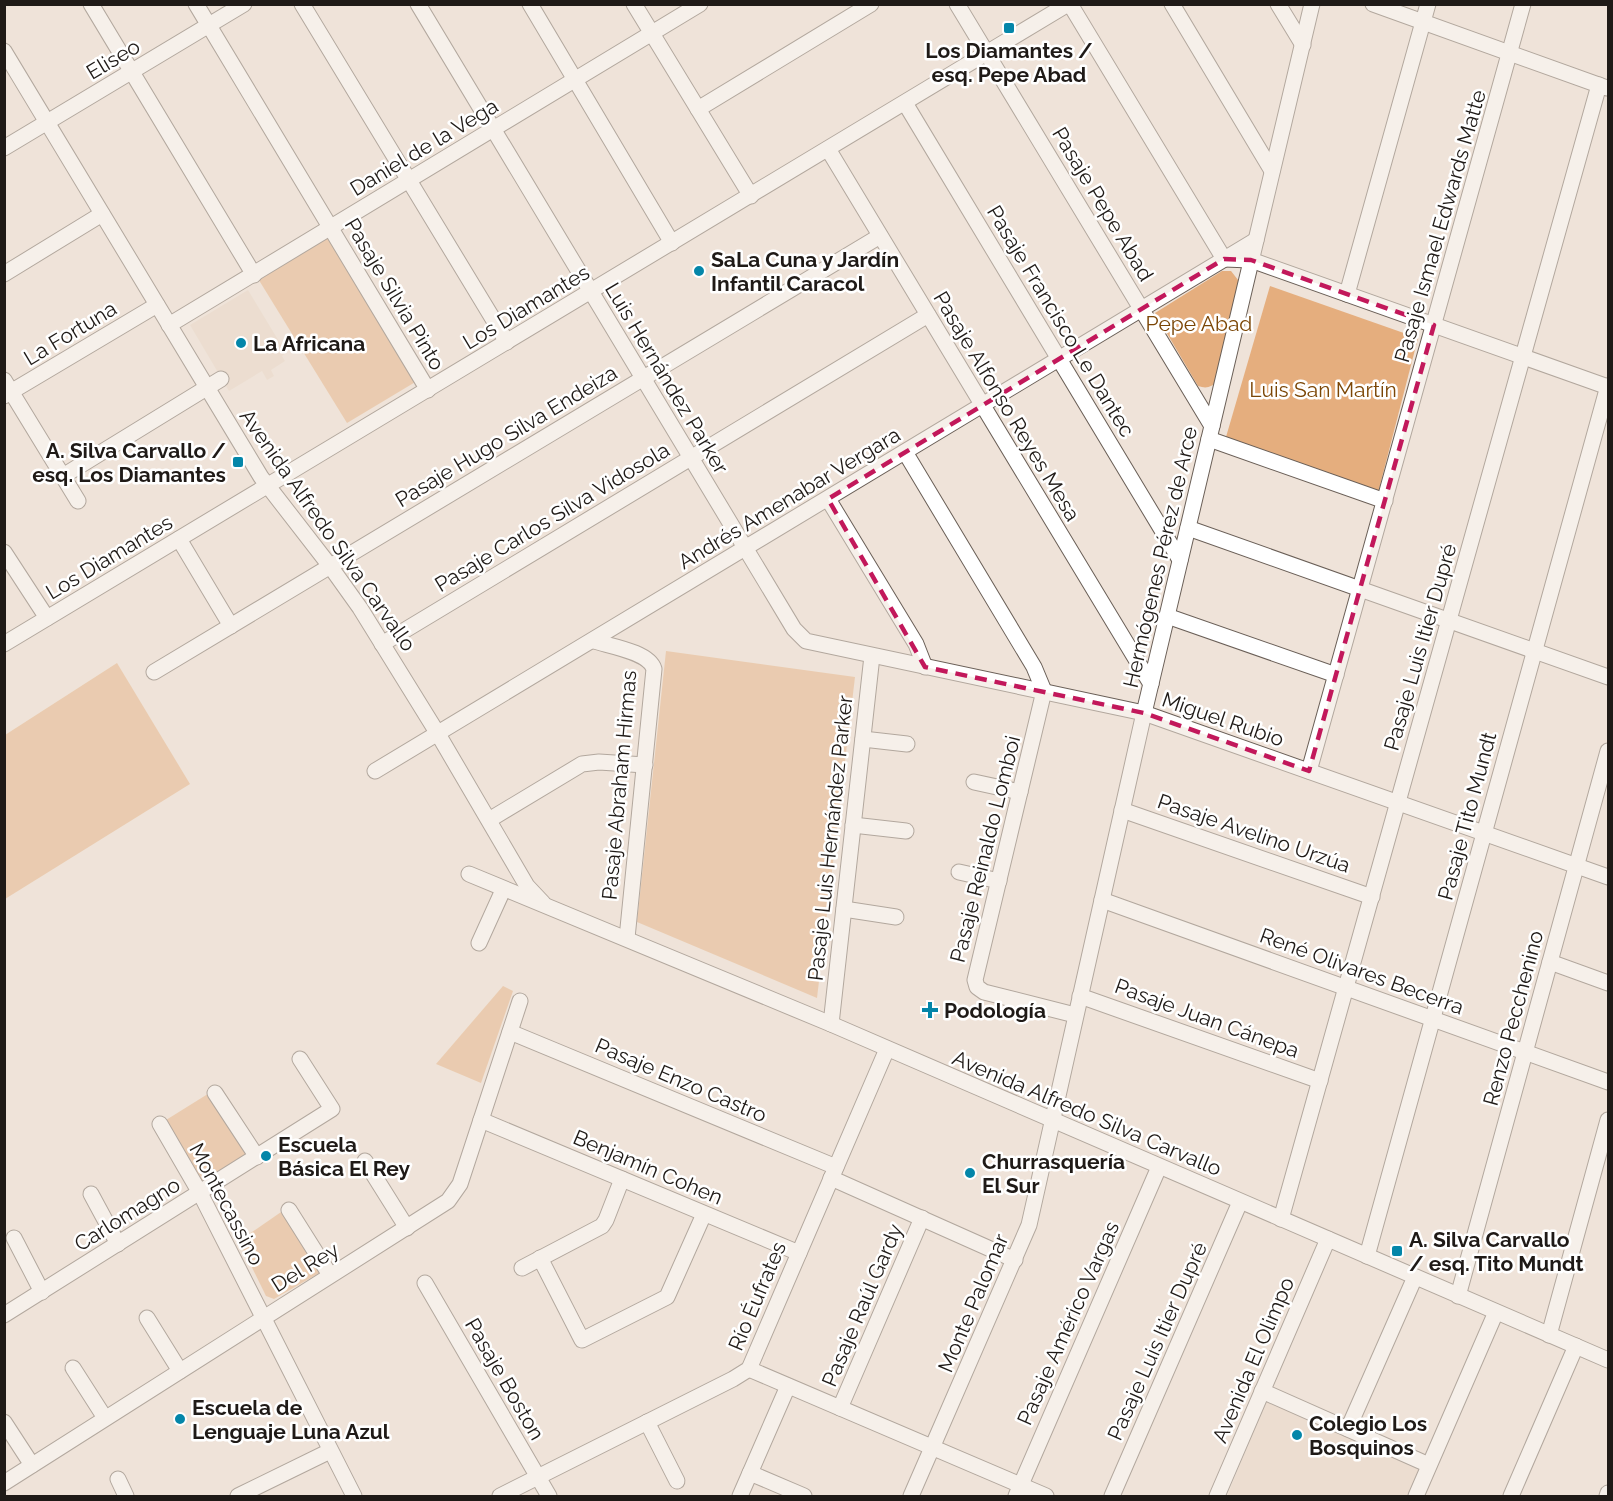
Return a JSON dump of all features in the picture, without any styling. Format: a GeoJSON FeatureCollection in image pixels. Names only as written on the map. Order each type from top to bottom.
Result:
{"type":"FeatureCollection","features":[{"type":"Feature","properties":{"kind":"street"},"geometry":{"type":"LineString","coordinates":[[91,4],[254,274]]}},
{"type":"Feature","properties":{"kind":"street","name":"Pasaje Silvia Pinto"},"geometry":{"type":"LineString","coordinates":[[196,4],[428,390]]}},
{"type":"Feature","properties":{"kind":"street","name":"Eliseo"},"geometry":{"type":"LineString","coordinates":[[4,148],[243,4]]}},
{"type":"Feature","properties":{"kind":"street"},"geometry":{"type":"LineString","coordinates":[[302,4],[507,342]]}},
{"type":"Feature","properties":{"kind":"street","name":"Luis Hernández Parker"},"geometry":{"type":"LineString","coordinates":[[418,4],[794,629],[800,637],[812,644]]}},
{"type":"Feature","properties":{"kind":"street"},"geometry":{"type":"LineString","coordinates":[[530,4],[672,243]]}},
{"type":"Feature","properties":{"kind":"street"},"geometry":{"type":"LineString","coordinates":[[634,4],[751,196]]}},
{"type":"Feature","properties":{"kind":"street","name":"Daniel de la Vega"},"geometry":{"type":"LineString","coordinates":[[169,325],[699,4]]}},
{"type":"Feature","properties":{"kind":"street"},"geometry":{"type":"LineString","coordinates":[[698,110],[871,4]]}},
{"type":"Feature","properties":{"kind":"street","name":"Pasaje Pepe Abad"},"geometry":{"type":"LineString","coordinates":[[957,4],[1141,309],[1210,433]]}},
{"type":"Feature","properties":{"kind":"street"},"geometry":{"type":"LineString","coordinates":[[1069,4],[1224,260],[1251,260],[1608,387]]}},
{"type":"Feature","properties":{"kind":"street","name":"Los Diamantes"},"geometry":{"type":"LineString","coordinates":[[4,644],[1069,4]]}},
{"type":"Feature","properties":{"kind":"street"},"geometry":{"type":"LineString","coordinates":[[1172,4],[1272,171]]}},
{"type":"Feature","properties":{"kind":"street"},"geometry":{"type":"LineString","coordinates":[[1278,4],[1303,45]]}},
{"type":"Feature","properties":{"kind":"street","name":"Hermógenes Pérez de Arce"},"geometry":{"type":"LineString","coordinates":[[1051,1120],[1144,713],[1312,4]]}},
{"type":"Feature","properties":{"kind":"street"},"geometry":{"type":"LineString","coordinates":[[1372,4],[1604,87]]}},
{"type":"Feature","properties":{"kind":"street"},"geometry":{"type":"LineString","coordinates":[[1347,294],[1428,4]]}},
{"type":"Feature","properties":{"kind":"street","name":"Pasaje Ismael Edwards Matte"},"geometry":{"type":"LineString","coordinates":[[1309,771],[1523,4]]}},
{"type":"Feature","properties":{"kind":"street","name":"Avenida Alfredo Silva Carvallo"},"geometry":{"type":"LineString","coordinates":[[4,51],[267,486],[330,566],[438,734],[527,886],[548,907]]}},
{"type":"Feature","properties":{"kind":"street","name":"Pasaje Luis Itier Dupré"},"geometry":{"type":"LineString","coordinates":[[1281,1219],[1523,357],[1604,87]]}},
{"type":"Feature","properties":{"kind":"street","name":"Pasaje Francisco Le Dantec"},"geometry":{"type":"LineString","coordinates":[[905,103],[1180,560]]}},
{"type":"Feature","properties":{"kind":"street","name":"Pasaje Alfonso Reyes Mesa"},"geometry":{"type":"LineString","coordinates":[[828,149],[1151,684]]}},
{"type":"Feature","properties":{"kind":"street"},"geometry":{"type":"LineString","coordinates":[[4,274],[102,214]]}},
{"type":"Feature","properties":{"kind":"street","name":"Pasaje Hugo Silva Endeiza"},"geometry":{"type":"LineString","coordinates":[[154,672],[880,236]]}},
{"type":"Feature","properties":{"kind":"street","name":"Andrés Amenabar Vergara"},"geometry":{"type":"LineString","coordinates":[[375,771],[1256,240]]}},
{"type":"Feature","properties":{"kind":"street","name":"La Fortuna"},"geometry":{"type":"LineString","coordinates":[[7,389],[157,305]]}},
{"type":"Feature","properties":{"kind":"street","name":"Pasaje Carlos Silva Vidosola"},"geometry":{"type":"LineString","coordinates":[[382,644],[928,315]]}},
{"type":"Feature","properties":{"kind":"street"},"geometry":{"type":"LineString","coordinates":[[63,476],[221,379]]}},
{"type":"Feature","properties":{"kind":"street","name":"Pasaje Tito Mundt"},"geometry":{"type":"LineString","coordinates":[[1367,1256],[1608,387]]}},
{"type":"Feature","properties":{"kind":"street"},"geometry":{"type":"LineString","coordinates":[[7,389],[78,501]]}},
{"type":"Feature","properties":{"kind":"street"},"geometry":{"type":"LineString","coordinates":[[1210,433],[1385,501]]}},
{"type":"Feature","properties":{"kind":"street"},"geometry":{"type":"LineString","coordinates":[[905,453],[1034,667],[1044,691]]}},
{"type":"Feature","properties":{"kind":"street"},"geometry":{"type":"LineString","coordinates":[[828,499],[916,644],[925,667]]}},
{"type":"Feature","properties":{"kind":"street"},"geometry":{"type":"LineString","coordinates":[[1188,528],[1608,677]]}},
{"type":"Feature","properties":{"kind":"street"},"geometry":{"type":"LineString","coordinates":[[179,539],[231,626]]}},
{"type":"Feature","properties":{"kind":"street"},"geometry":{"type":"LineString","coordinates":[[4,552],[47,618]]}},
{"type":"Feature","properties":{"kind":"street"},"geometry":{"type":"LineString","coordinates":[[1167,616],[1336,675]]}},
{"type":"Feature","properties":{"kind":"street","name":"Pasaje Abraham Hirmas"},"geometry":{"type":"LineString","coordinates":[[594,641],[644,657],[653,665],[627,938]]}},
{"type":"Feature","properties":{"kind":"street","name":"Miguel Rubio"},"geometry":{"type":"LineString","coordinates":[[812,644],[1144,713],[1608,877]]}},
{"type":"Feature","properties":{"kind":"street","name":"Pasaje Luis Hernández Parker"},"geometry":{"type":"LineString","coordinates":[[831,1024],[872,656]]}},
{"type":"Feature","properties":{"kind":"street","name":"Pasaje Reinaldo Lomboi"},"geometry":{"type":"LineString","coordinates":[[1044,691],[975,980],[977,987],[984,992],[1075,1015]]}},
{"type":"Feature","properties":{"kind":"street"},"geometry":{"type":"LineString","coordinates":[[862,739],[907,744]]}},
{"type":"Feature","properties":{"kind":"street","name":"Renzo Pecchenino"},"geometry":{"type":"LineString","coordinates":[[1458,1296],[1577,865],[1605,775],[1608,751]]}},
{"type":"Feature","properties":{"kind":"street"},"geometry":{"type":"LineString","coordinates":[[489,820],[582,764],[599,762],[645,765]]}},
{"type":"Feature","properties":{"kind":"street"},"geometry":{"type":"LineString","coordinates":[[974,782],[1020,792]]}},
{"type":"Feature","properties":{"kind":"street","name":"Pasaje Avelino Urzúa"},"geometry":{"type":"LineString","coordinates":[[1122,810],[1372,897]]}},
{"type":"Feature","properties":{"kind":"street"},"geometry":{"type":"LineString","coordinates":[[853,825],[906,831]]}},
{"type":"Feature","properties":{"kind":"street"},"geometry":{"type":"LineString","coordinates":[[959,872],[999,881]]}},
{"type":"Feature","properties":{"kind":"street","name":"Avenida Alfredo Silva Carvallo"},"geometry":{"type":"LineString","coordinates":[[469,874],[831,1024],[1608,1360]]}},
{"type":"Feature","properties":{"kind":"street"},"geometry":{"type":"LineString","coordinates":[[479,943],[503,890]]}},
{"type":"Feature","properties":{"kind":"street","name":"René Olivares Becerra"},"geometry":{"type":"LineString","coordinates":[[1102,900],[1608,1082]]}},
{"type":"Feature","properties":{"kind":"street"},"geometry":{"type":"LineString","coordinates":[[844,909],[896,917]]}},
{"type":"Feature","properties":{"kind":"street"},"geometry":{"type":"LineString","coordinates":[[1550,962],[1608,983]]}},
{"type":"Feature","properties":{"kind":"street","name":"Pasaje Juan Cánepa"},"geometry":{"type":"LineString","coordinates":[[1080,996],[1320,1081]]}},
{"type":"Feature","properties":{"kind":"street","name":"Del Rey"},"geometry":{"type":"LineString","coordinates":[[4,1483],[407,1228],[453,1196],[460,1184],[520,1001]]}},
{"type":"Feature","properties":{"kind":"street","name":"Pasaje Enzo Castro"},"geometry":{"type":"LineString","coordinates":[[510,1032],[834,1172],[922,1218],[1015,1260]]}},
{"type":"Feature","properties":{"kind":"street","name":"Río Éufrates"},"geometry":{"type":"LineString","coordinates":[[500,1497],[749,1369],[887,1049]]}},
{"type":"Feature","properties":{"kind":"street","name":"Carlomagno"},"geometry":{"type":"LineString","coordinates":[[4,1315],[332,1109],[300,1059]]}},
{"type":"Feature","properties":{"kind":"street"},"geometry":{"type":"LineString","coordinates":[[215,1092],[256,1157]]}},
{"type":"Feature","properties":{"kind":"street","name":"Benjamín Cohen"},"geometry":{"type":"LineString","coordinates":[[481,1120],[799,1253]]}},
{"type":"Feature","properties":{"kind":"street","name":"Monte Palomar"},"geometry":{"type":"LineString","coordinates":[[912,1497],[1029,1226],[1051,1120]]}},
{"type":"Feature","properties":{"kind":"street"},"geometry":{"type":"LineString","coordinates":[[1549,1335],[1608,1120]]}},
{"type":"Feature","properties":{"kind":"street","name":"Montecassino"},"geometry":{"type":"LineString","coordinates":[[160,1124],[200,1193],[354,1497]]}},
{"type":"Feature","properties":{"kind":"street"},"geometry":{"type":"LineString","coordinates":[[365,1161],[407,1228]]}},
{"type":"Feature","properties":{"kind":"street","name":"Pasaje Américo Vargas"},"geometry":{"type":"LineString","coordinates":[[1018,1491],[1159,1167]]}},
{"type":"Feature","properties":{"kind":"street"},"geometry":{"type":"LineString","coordinates":[[522,1268],[602,1226],[622,1179]]}},
{"type":"Feature","properties":{"kind":"street"},"geometry":{"type":"LineString","coordinates":[[91,1194],[118,1244]]}},
{"type":"Feature","properties":{"kind":"street","name":"Pasaje Luis Itier Dupré"},"geometry":{"type":"LineString","coordinates":[[1112,1497],[1240,1202]]}},
{"type":"Feature","properties":{"kind":"street"},"geometry":{"type":"LineString","coordinates":[[289,1210],[330,1275]]}},
{"type":"Feature","properties":{"kind":"street"},"geometry":{"type":"LineString","coordinates":[[540,1258],[582,1340],[667,1297],[704,1214]]}},
{"type":"Feature","properties":{"kind":"street","name":"Pasaje Raúl Gardy"},"geometry":{"type":"LineString","coordinates":[[840,1408],[922,1218]]}},
{"type":"Feature","properties":{"kind":"street"},"geometry":{"type":"LineString","coordinates":[[14,1238],[42,1292]]}},
{"type":"Feature","properties":{"kind":"street","name":"Avenida El Olimpo"},"geometry":{"type":"LineString","coordinates":[[1217,1497],[1328,1239]]}},
{"type":"Feature","properties":{"kind":"street"},"geometry":{"type":"LineString","coordinates":[[1348,1429],[1414,1277]]}},
{"type":"Feature","properties":{"kind":"street","name":"Pasaje Boston"},"geometry":{"type":"LineString","coordinates":[[425,1283],[549,1497]]}},
{"type":"Feature","properties":{"kind":"street"},"geometry":{"type":"LineString","coordinates":[[1416,1497],[1496,1312]]}},
{"type":"Feature","properties":{"kind":"street"},"geometry":{"type":"LineString","coordinates":[[147,1318],[180,1371]]}},
{"type":"Feature","properties":{"kind":"street"},"geometry":{"type":"LineString","coordinates":[[1511,1497],[1576,1346]]}},
{"type":"Feature","properties":{"kind":"street"},"geometry":{"type":"LineString","coordinates":[[73,1368],[105,1418]]}},
{"type":"Feature","properties":{"kind":"street"},"geometry":{"type":"LineString","coordinates":[[749,1369],[933,1448],[1018,1491],[1046,1497]]}},
{"type":"Feature","properties":{"kind":"street"},"geometry":{"type":"LineString","coordinates":[[740,1497],[788,1386]]}},
{"type":"Feature","properties":{"kind":"street"},"geometry":{"type":"LineString","coordinates":[[1262,1391],[1429,1465]]}},
{"type":"Feature","properties":{"kind":"street"},"geometry":{"type":"LineString","coordinates":[[4,1422],[32,1465]]}},
{"type":"Feature","properties":{"kind":"street"},"geometry":{"type":"LineString","coordinates":[[647,1422],[677,1481]]}},
{"type":"Feature","properties":{"kind":"street"},"geometry":{"type":"LineString","coordinates":[[238,1497],[330,1451]]}},
{"type":"Feature","properties":{"kind":"street"},"geometry":{"type":"LineString","coordinates":[[750,1473],[804,1497]]}},
{"type":"Feature","properties":{"kind":"street"},"geometry":{"type":"LineString","coordinates":[[118,1479],[126,1497]]}},
{"type":"Feature","properties":{"kind":"highlighted area"},"geometry":{"type":"Polygon","coordinates":[[[1224,259],[1251,260],[1434,325],[1309,771],[1144,713],[925,667],[828,499],[1224,259]]]}},
{"type":"Feature","properties":{"kind":"shaded area","name":"La Africana"},"geometry":{"type":"Polygon","coordinates":[[[248,290],[286,353],[282,356],[285,361],[271,370],[274,376],[267,380],[262,371],[229,391],[190,325],[248,290]]]}},
{"type":"Feature","properties":{"kind":"shaded area","name":"Colegio Los Bosquinos"},"geometry":{"type":"Polygon","coordinates":[[[1266,1401],[1419,1468],[1407,1496],[1227,1496],[1266,1401]]]}},
{"type":"Feature","properties":{"kind":"green space"},"geometry":{"type":"Polygon","coordinates":[[[329,234],[417,381],[347,423],[257,277],[329,234]]]}},
{"type":"Feature","properties":{"kind":"green space","name":"Pepe Abad"},"geometry":{"type":"Polygon","coordinates":[[[1222,271],[1231,271],[1242,285],[1218,381],[1209,387],[1201,387],[1198,386],[1155,313],[1222,271]]]}},
{"type":"Feature","properties":{"kind":"green space","name":"Luis San Martín"},"geometry":{"type":"Polygon","coordinates":[[[1270,286],[1418,338],[1378,493],[1228,441],[1226,437],[1270,286]]]}},
{"type":"Feature","properties":{"kind":"green space"},"geometry":{"type":"Polygon","coordinates":[[[666,651],[855,677],[817,998],[637,922],[666,651]]]}},
{"type":"Feature","properties":{"kind":"green space"},"geometry":{"type":"Polygon","coordinates":[[[117,663],[190,784],[5,899],[5,735],[117,663]]]}},
{"type":"Feature","properties":{"kind":"green space"},"geometry":{"type":"Polygon","coordinates":[[[503,986],[513,991],[481,1083],[436,1064],[503,986]]]}},
{"type":"Feature","properties":{"kind":"green space"},"geometry":{"type":"Polygon","coordinates":[[[211,1092],[253,1156],[205,1185],[166,1120],[211,1092]]]}},
{"type":"Feature","properties":{"kind":"green space"},"geometry":{"type":"Polygon","coordinates":[[[284,1210],[321,1272],[274,1299],[266,1296],[239,1241],[284,1210]]]}},
{"type":"Feature","properties":{"kind":"place","name":"Los Diamantes / esq. Pepe Abad"},"geometry":{"type":"Point","coordinates":[1009,28]}},
{"type":"Feature","properties":{"kind":"place","name":"SaLa Cuna y Jardín Infantil Caracol"},"geometry":{"type":"Point","coordinates":[699,271]}},
{"type":"Feature","properties":{"kind":"place","name":"La Africana"},"geometry":{"type":"Point","coordinates":[241,343]}},
{"type":"Feature","properties":{"kind":"place","name":"A. Silva Carvallo / esq. Los Diamantes"},"geometry":{"type":"Point","coordinates":[238,462]}},
{"type":"Feature","properties":{"kind":"place","name":"Podología"},"geometry":{"type":"Point","coordinates":[930,1010]}},
{"type":"Feature","properties":{"kind":"place","name":"Escuela Básica El Rey"},"geometry":{"type":"Point","coordinates":[266,1156]}},
{"type":"Feature","properties":{"kind":"place","name":"Churrasquería El Sur"},"geometry":{"type":"Point","coordinates":[970,1173]}},
{"type":"Feature","properties":{"kind":"place","name":"A. Silva Carvallo / esq. Tito Mundt"},"geometry":{"type":"Point","coordinates":[1397,1251]}},
{"type":"Feature","properties":{"kind":"place","name":"Escuela de Lenguaje Luna Azul"},"geometry":{"type":"Point","coordinates":[180,1419]}},
{"type":"Feature","properties":{"kind":"place","name":"Colegio Los Bosquinos"},"geometry":{"type":"Point","coordinates":[1297,1435]}}]}
